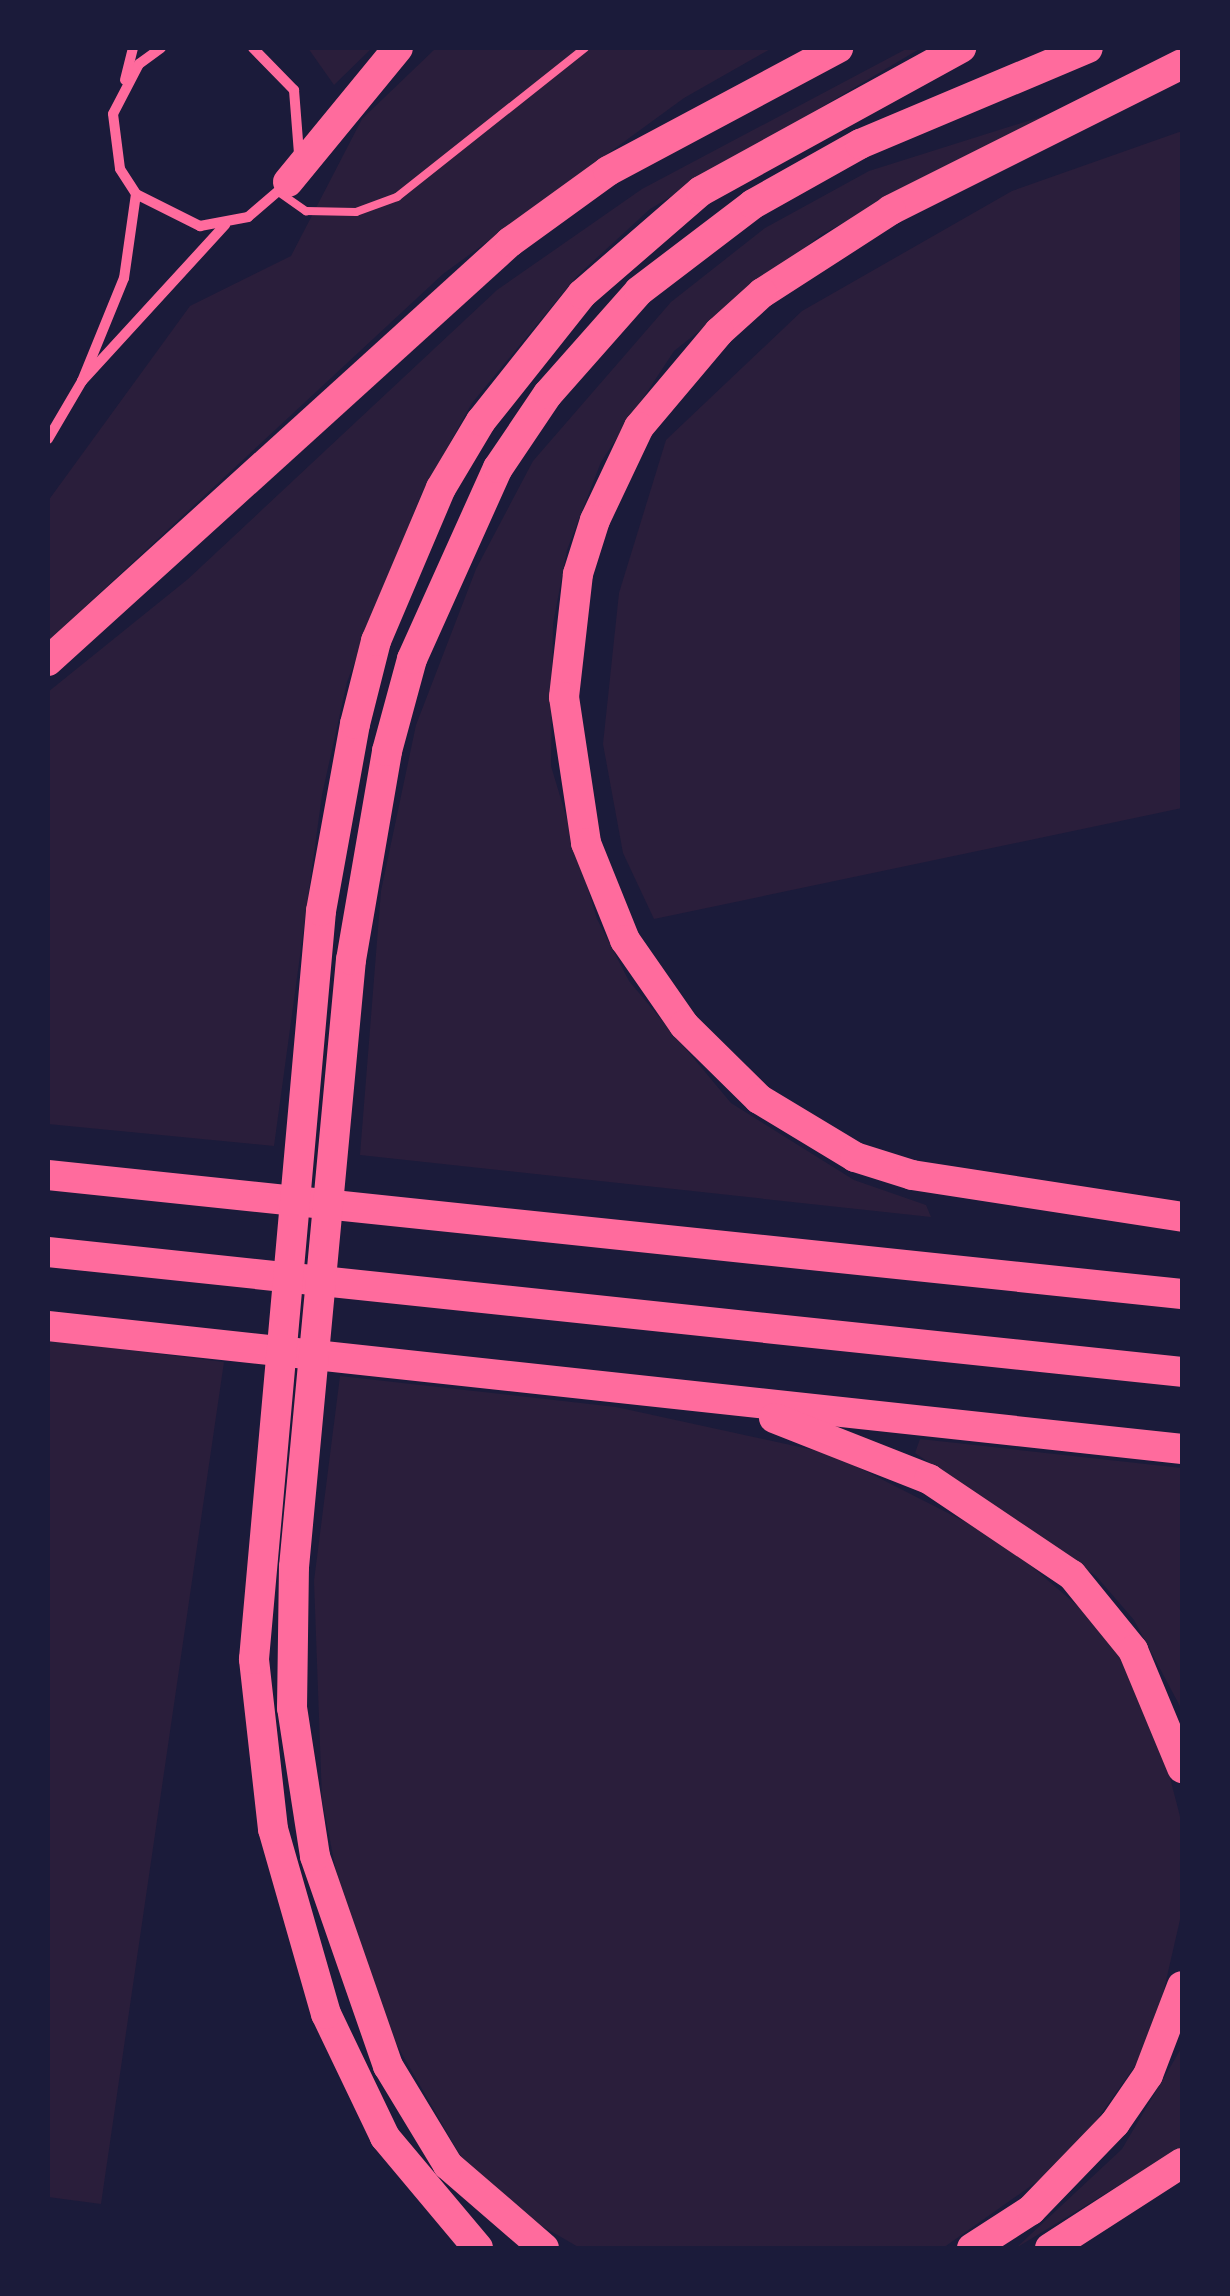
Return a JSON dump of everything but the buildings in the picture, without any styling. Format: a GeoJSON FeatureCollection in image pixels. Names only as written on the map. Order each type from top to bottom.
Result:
{"type":"FeatureCollection","features":[{"type":"Feature","properties":{"kind":"highway"},"geometry":{"type":"LineString","coordinates":[[283,187],[398,48]]}},
{"type":"Feature","properties":{"kind":"highway"},"geometry":{"type":"LineString","coordinates":[[48,661],[510,242],[608,171],[838,48]]}},
{"type":"Feature","properties":{"kind":"highway"},"geometry":{"type":"LineString","coordinates":[[478,2248],[384,2137],[291,1914],[254,1658],[268,1454],[334,821],[376,641],[481,421],[582,294],[701,191],[961,48]]}},
{"type":"Feature","properties":{"kind":"highway"},"geometry":{"type":"LineString","coordinates":[[544,2248],[490,2210],[418,2122],[335,1928],[292,1708],[305,1458],[365,858],[412,658],[498,468],[548,394],[639,291],[753,204],[860,144],[1088,48]]}},
{"type":"Feature","properties":{"kind":"highway"},"geometry":{"type":"LineString","coordinates":[[1182,64],[812,258],[674,380],[615,473],[578,574],[564,697],[586,843],[625,940],[716,1059],[759,1099],[855,1157],[1035,1200],[1182,1217]]}},
{"type":"Feature","properties":{"kind":"highway"},"geometry":{"type":"LineString","coordinates":[[48,1175],[1182,1294]]}},
{"type":"Feature","properties":{"kind":"highway"},"geometry":{"type":"LineString","coordinates":[[48,1252],[1182,1372]]}},
{"type":"Feature","properties":{"kind":"highway"},"geometry":{"type":"LineString","coordinates":[[48,1326],[1182,1449]]}},
{"type":"Feature","properties":{"kind":"highway"},"geometry":{"type":"LineString","coordinates":[[674,1395],[873,1454],[1034,1544],[1104,1608],[1132,1650],[1182,1768]]}},
{"type":"Feature","properties":{"kind":"highway"},"geometry":{"type":"LineString","coordinates":[[972,2248],[1031,2210],[1115,2123],[1148,2075],[1182,1986]]}},
{"type":"Feature","properties":{"kind":"highway"},"geometry":{"type":"LineString","coordinates":[[1050,2248],[1182,2163]]}},
{"type":"Feature","properties":{"kind":"street"},"geometry":{"type":"LineString","coordinates":[[48,438],[82,381],[124,278],[136,194],[113,142],[133,48]]}},
{"type":"Feature","properties":{"kind":"street"},"geometry":{"type":"LineString","coordinates":[[123,88],[161,48]]}},
{"type":"Feature","properties":{"kind":"street"},"geometry":{"type":"LineString","coordinates":[[82,381],[225,224],[283,187],[302,114],[282,70],[253,48]]}},
{"type":"Feature","properties":{"kind":"street"},"geometry":{"type":"LineString","coordinates":[[136,194],[176,221],[225,224]]}},
{"type":"Feature","properties":{"kind":"lane"},"geometry":{"type":"LineString","coordinates":[[283,187],[306,210],[356,212],[398,197],[585,48]]}},
{"type":"Feature","properties":{"kind":"shaded area"},"geometry":{"type":"Polygon","coordinates":[[[308,48],[372,48],[334,85],[308,48]]]}},
{"type":"Feature","properties":{"kind":"shaded area"},"geometry":{"type":"Polygon","coordinates":[[[436,48],[772,48],[684,98],[443,274],[48,641],[48,501],[190,306],[291,256],[362,119],[436,48]]]}},
{"type":"Feature","properties":{"kind":"shaded area"},"geometry":{"type":"Polygon","coordinates":[[[908,48],[921,48],[650,209],[577,276],[472,403],[421,495],[347,682],[322,795],[274,1146],[48,1124],[48,692],[188,579],[497,290],[642,189],[908,48]]]}},
{"type":"Feature","properties":{"kind":"shaded area"},"geometry":{"type":"Polygon","coordinates":[[[1066,109],[822,234],[674,351],[601,462],[567,550],[553,624],[551,766],[597,919],[629,981],[731,1103],[854,1180],[926,1205],[931,1217],[360,1155],[381,891],[416,725],[476,569],[533,461],[671,302],[765,228],[869,171],[1066,109]]]}},
{"type":"Feature","properties":{"kind":"shaded area"},"geometry":{"type":"Polygon","coordinates":[[[1182,131],[1182,808],[654,919],[623,853],[603,744],[619,593],[666,440],[802,311],[1012,191],[1182,131]]]}},
{"type":"Feature","properties":{"kind":"shaded area"},"geometry":{"type":"Polygon","coordinates":[[[48,1340],[224,1362],[101,2204],[48,2197],[48,1340]]]}},
{"type":"Feature","properties":{"kind":"shaded area"},"geometry":{"type":"Polygon","coordinates":[[[340,1376],[616,1407],[832,1454],[1001,1540],[1100,1625],[1139,1685],[1162,1747],[1182,1824],[1182,1911],[1152,2042],[1069,2159],[943,2248],[580,2248],[521,2214],[465,2164],[394,2040],[340,1891],[322,1800],[314,1581],[340,1376]]]}},
{"type":"Feature","properties":{"kind":"shaded area"},"geometry":{"type":"Polygon","coordinates":[[[920,1439],[1182,1468],[1182,1710],[1134,1620],[1096,1576],[915,1453],[920,1439]]]}},
{"type":"Feature","properties":{"kind":"shaded area"},"geometry":{"type":"Polygon","coordinates":[[[1182,2047],[1182,2147],[1016,2248],[1122,2149],[1182,2047]]]}}]}
